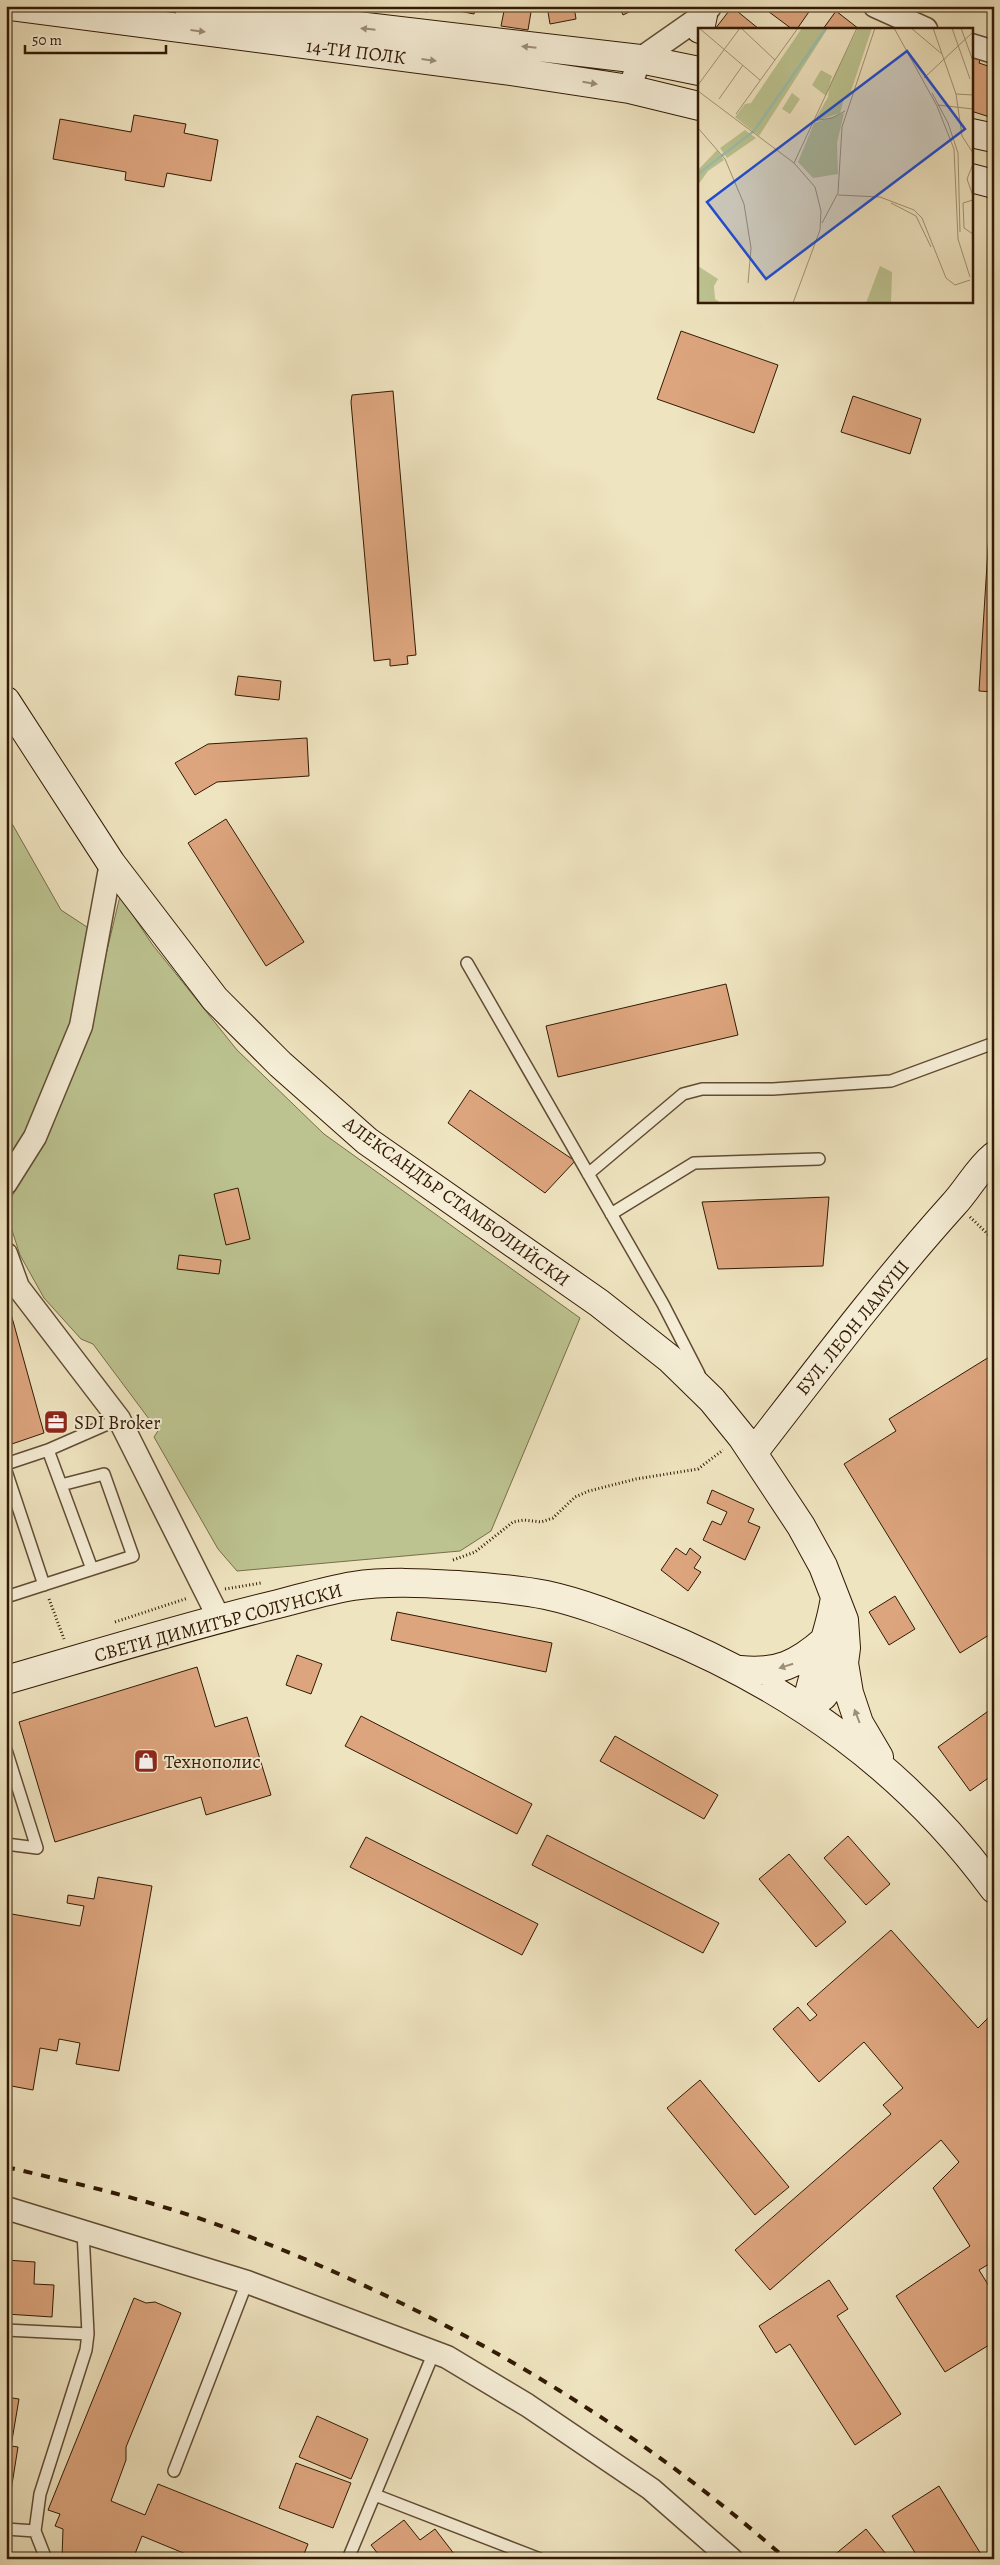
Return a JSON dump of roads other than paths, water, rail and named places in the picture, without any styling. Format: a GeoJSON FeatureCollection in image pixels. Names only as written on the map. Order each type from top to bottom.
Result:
{"type":"FeatureCollection","features":[{"type":"Feature","properties":{"kind":"street","name":"14-ТИ ПОЛК"},"geometry":{"type":"LineString","coordinates":[[11,6],[504,70],[630,89],[698,106]]}},
{"type":"Feature","properties":{"kind":"street","name":"14-ТИ ПОЛК"},"geometry":{"type":"LineString","coordinates":[[188,6],[321,15],[640,59],[698,71]]}},
{"type":"Feature","properties":{"kind":"street"},"geometry":{"type":"LineString","coordinates":[[875,6],[924,28]]}},
{"type":"Feature","properties":{"kind":"street"},"geometry":{"type":"LineString","coordinates":[[630,89],[640,59],[704,17]]}},
{"type":"Feature","properties":{"kind":"street"},"geometry":{"type":"LineString","coordinates":[[972,44],[994,52]]}},
{"type":"Feature","properties":{"kind":"street"},"geometry":{"type":"LineString","coordinates":[[972,132],[994,138]]}},
{"type":"Feature","properties":{"kind":"street"},"geometry":{"type":"LineString","coordinates":[[972,178],[994,184]]}},
{"type":"Feature","properties":{"kind":"street","name":"АЛЕКСАНДЪР СТАМБОЛИЙСКИ"},"geometry":{"type":"LineString","coordinates":[[6,701],[111,863],[215,999],[280,1064],[367,1141],[599,1303],[670,1359],[712,1400],[747,1445],[801,1526],[822,1566],[846,1633],[844,1663]]}},
{"type":"Feature","properties":{"kind":"street"},"geometry":{"type":"LineString","coordinates":[[6,1183],[35,1137],[81,1026],[111,863]]}},
{"type":"Feature","properties":{"kind":"street","name":"БУЛ. ЛЕОН ЛАМУШ"},"geometry":{"type":"LineString","coordinates":[[747,1445],[955,1203],[980,1168],[994,1156]]}},
{"type":"Feature","properties":{"kind":"street","name":"БУЛ. ЛЕОН ЛАМУШ"},"geometry":{"type":"LineString","coordinates":[[955,1203],[994,1180]]}},
{"type":"Feature","properties":{"kind":"street"},"geometry":{"type":"LineString","coordinates":[[6,1254],[12,1289],[119,1419],[219,1618]]}},
{"type":"Feature","properties":{"kind":"street","name":"СВЕТИ ДИМИТЪР СОЛУНСКИ"},"geometry":{"type":"LineString","coordinates":[[6,1680],[219,1618],[353,1586],[424,1583],[481,1587],[546,1595],[613,1615],[694,1648],[739,1670],[806,1708],[837,1730],[889,1774],[933,1815],[970,1856],[994,1889]]}},
{"type":"Feature","properties":{"kind":"street"},"geometry":{"type":"LineString","coordinates":[[806,1708],[810,1684],[826,1639],[835,1599]]}},
{"type":"Feature","properties":{"kind":"street"},"geometry":{"type":"LineString","coordinates":[[739,1670],[762,1673],[796,1663],[826,1639]]}},
{"type":"Feature","properties":{"kind":"street"},"geometry":{"type":"LineString","coordinates":[[806,1708],[823,1696],[844,1663]]}},
{"type":"Feature","properties":{"kind":"street"},"geometry":{"type":"LineString","coordinates":[[844,1663],[848,1693],[859,1723],[889,1774]]}},
{"type":"Feature","properties":{"kind":"street"},"geometry":{"type":"LineString","coordinates":[[6,2208],[247,2282],[446,2357],[527,2406],[651,2489],[721,2556]]}},
{"type":"Feature","properties":{"kind":"lane"},"geometry":{"type":"LineString","coordinates":[[467,963],[663,1304],[712,1400]]}},
{"type":"Feature","properties":{"kind":"lane"},"geometry":{"type":"LineString","coordinates":[[588,1174],[683,1094],[702,1089],[773,1089],[892,1081],[994,1042]]}},
{"type":"Feature","properties":{"kind":"lane"},"geometry":{"type":"LineString","coordinates":[[611,1214],[694,1163],[819,1159]]}},
{"type":"Feature","properties":{"kind":"lane"},"geometry":{"type":"LineString","coordinates":[[6,1464],[48,1450],[119,1419]]}},
{"type":"Feature","properties":{"kind":"lane"},"geometry":{"type":"LineString","coordinates":[[48,1450],[92,1570]]}},
{"type":"Feature","properties":{"kind":"lane"},"geometry":{"type":"LineString","coordinates":[[6,1471],[44,1585]]}},
{"type":"Feature","properties":{"kind":"lane"},"geometry":{"type":"LineString","coordinates":[[6,1597],[133,1556],[104,1474],[61,1485]]}},
{"type":"Feature","properties":{"kind":"lane"},"geometry":{"type":"LineString","coordinates":[[6,1750],[11,1780],[36,1848],[6,1844]]}},
{"type":"Feature","properties":{"kind":"lane"},"geometry":{"type":"LineString","coordinates":[[46,2559],[35,2531],[40,2494],[86,2350],[88,2334],[83,2231]]}},
{"type":"Feature","properties":{"kind":"lane"},"geometry":{"type":"LineString","coordinates":[[174,2472],[247,2282]]}},
{"type":"Feature","properties":{"kind":"lane"},"geometry":{"type":"LineString","coordinates":[[6,2330],[88,2334]]}},
{"type":"Feature","properties":{"kind":"lane"},"geometry":{"type":"LineString","coordinates":[[348,2559],[434,2352]]}},
{"type":"Feature","properties":{"kind":"lane"},"geometry":{"type":"LineString","coordinates":[[375,2495],[540,2559]]}},
{"type":"Feature","properties":{"kind":"lane"},"geometry":{"type":"LineString","coordinates":[[6,2529],[35,2531]]}},
{"type":"Feature","properties":{"kind":"railway"},"geometry":{"type":"LineString","coordinates":[[6,2167],[123,2195],[180,2212],[237,2232],[385,2295],[456,2331],[526,2370],[594,2413],[660,2458],[724,2507],[786,2559]]}},
{"type":"Feature","properties":{"kind":"place","name":"SDI Broker"},"geometry":{"type":"Point","coordinates":[56,1422]}},
{"type":"Feature","properties":{"kind":"place","name":"Технополис"},"geometry":{"type":"Point","coordinates":[146,1761]}}]}
